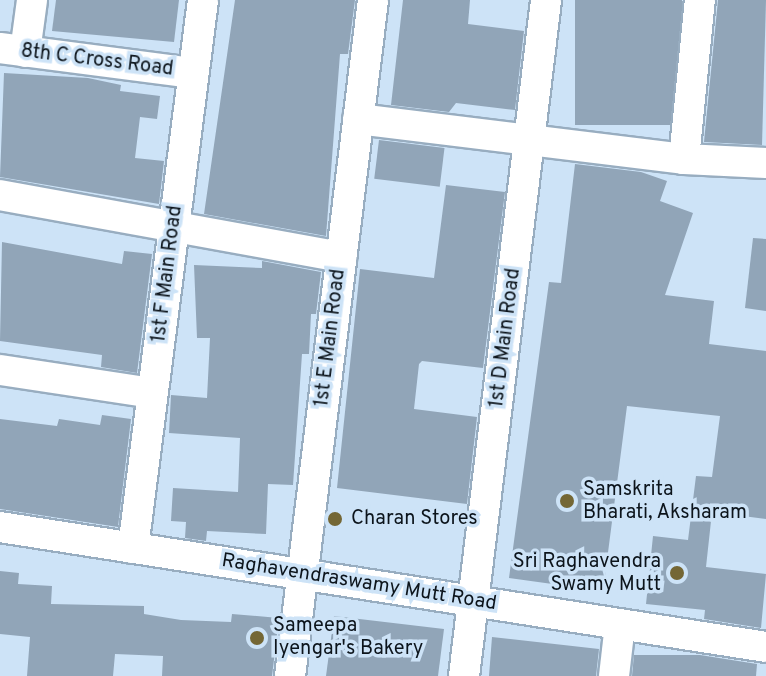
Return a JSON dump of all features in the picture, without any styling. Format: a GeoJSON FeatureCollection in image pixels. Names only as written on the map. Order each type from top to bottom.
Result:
{"type":"FeatureCollection","features":[{"type":"Feature","properties":{"kind":"street"},"geometry":{"type":"LineString","coordinates":[[12,50],[32,0]]}},
{"type":"Feature","properties":{"kind":"street","name":"1st F Main Road"},"geometry":{"type":"LineString","coordinates":[[133,548],[203,0]]}},
{"type":"Feature","properties":{"kind":"street","name":"1st E Main Road"},"geometry":{"type":"LineString","coordinates":[[290,676],[373,0]]}},
{"type":"Feature","properties":{"kind":"street","name":"1st D Main Road"},"geometry":{"type":"LineString","coordinates":[[464,676],[546,0]]}},
{"type":"Feature","properties":{"kind":"street"},"geometry":{"type":"LineString","coordinates":[[684,159],[700,0]]}},
{"type":"Feature","properties":{"kind":"street","name":"8th C Cross Road"},"geometry":{"type":"LineString","coordinates":[[12,50],[193,73]]}},
{"type":"Feature","properties":{"kind":"street"},"geometry":{"type":"LineString","coordinates":[[358,119],[684,159],[766,163]]}},
{"type":"Feature","properties":{"kind":"street"},"geometry":{"type":"LineString","coordinates":[[0,195],[341,257]]}},
{"type":"Feature","properties":{"kind":"street"},"geometry":{"type":"LineString","coordinates":[[0,370],[152,393]]}},
{"type":"Feature","properties":{"kind":"street","name":"Raghavendraswamy Mutt Road"},"geometry":{"type":"LineString","coordinates":[[0,527],[766,647]]}},
{"type":"Feature","properties":{"kind":"street"},"geometry":{"type":"LineString","coordinates":[[614,676],[620,624]]}},
{"type":"Feature","properties":{"kind":"building"},"geometry":{"type":"Polygon","coordinates":[[[56,0],[179,0],[174,42],[52,31],[56,0]]]}},
{"type":"Feature","properties":{"kind":"building"},"geometry":{"type":"Polygon","coordinates":[[[235,0],[355,0],[348,54],[340,54],[326,236],[204,214],[235,0]]]}},
{"type":"Feature","properties":{"kind":"building"},"geometry":{"type":"Polygon","coordinates":[[[403,0],[470,0],[468,24],[524,31],[515,110],[456,103],[449,112],[391,105],[403,0]]]}},
{"type":"Feature","properties":{"kind":"building"},"geometry":{"type":"Polygon","coordinates":[[[575,0],[682,0],[682,125],[575,125],[575,0]]]}},
{"type":"Feature","properties":{"kind":"building"},"geometry":{"type":"Polygon","coordinates":[[[718,0],[766,0],[762,145],[704,142],[718,0]]]}},
{"type":"Feature","properties":{"kind":"building"},"geometry":{"type":"Polygon","coordinates":[[[4,73],[88,78],[121,85],[120,91],[160,96],[157,119],[140,117],[135,158],[164,161],[159,204],[0,177],[4,73]]]}},
{"type":"Feature","properties":{"kind":"building"},"geometry":{"type":"Polygon","coordinates":[[[379,140],[445,148],[440,187],[374,179],[379,140]]]}},
{"type":"Feature","properties":{"kind":"building"},"geometry":{"type":"Polygon","coordinates":[[[575,164],[641,172],[667,181],[660,201],[693,213],[665,295],[714,301],[709,344],[766,351],[766,519],[712,512],[706,567],[766,574],[761,628],[704,619],[705,610],[646,604],[653,536],[688,540],[696,476],[712,477],[720,416],[627,406],[603,591],[509,578],[549,282],[561,283],[575,164]]]}},
{"type":"Feature","properties":{"kind":"building"},"geometry":{"type":"Polygon","coordinates":[[[446,185],[505,192],[483,368],[422,361],[419,364],[414,409],[477,417],[467,504],[337,488],[360,269],[434,278],[446,185]]]}},
{"type":"Feature","properties":{"kind":"building"},"geometry":{"type":"Polygon","coordinates":[[[753,238],[766,239],[766,311],[745,308],[753,238]]]}},
{"type":"Feature","properties":{"kind":"building"},"geometry":{"type":"Polygon","coordinates":[[[2,242],[122,264],[124,251],[152,254],[137,373],[101,367],[102,355],[0,341],[2,242]]]}},
{"type":"Feature","properties":{"kind":"building"},"geometry":{"type":"Polygon","coordinates":[[[262,261],[321,272],[316,314],[311,314],[309,354],[302,354],[293,485],[268,484],[266,534],[207,531],[206,541],[185,538],[186,522],[171,521],[173,488],[238,492],[240,438],[169,433],[171,395],[207,398],[210,338],[197,338],[194,265],[262,268],[262,261]]]}},
{"type":"Feature","properties":{"kind":"building"},"geometry":{"type":"Polygon","coordinates":[[[102,415],[131,419],[118,527],[0,509],[0,419],[57,426],[59,419],[100,425],[102,415]]]}},
{"type":"Feature","properties":{"kind":"building"},"geometry":{"type":"Polygon","coordinates":[[[0,571],[19,573],[18,584],[52,586],[51,604],[144,606],[144,614],[181,620],[231,622],[232,614],[279,618],[272,676],[162,676],[163,656],[115,654],[113,676],[27,676],[30,637],[0,634],[0,571]]]}},
{"type":"Feature","properties":{"kind":"building"},"geometry":{"type":"Polygon","coordinates":[[[334,616],[444,629],[438,676],[326,676],[334,616]]]}},
{"type":"Feature","properties":{"kind":"building"},"geometry":{"type":"Polygon","coordinates":[[[492,637],[599,649],[596,676],[489,676],[492,637]]]}},
{"type":"Feature","properties":{"kind":"building"},"geometry":{"type":"Polygon","coordinates":[[[634,655],[700,655],[757,664],[756,676],[632,676],[634,655]]]}},
{"type":"Feature","properties":{"kind":"place","name":"Samskrita Bharati, Aksharam"},"geometry":{"type":"Point","coordinates":[567,501]}},
{"type":"Feature","properties":{"kind":"place","name":"Charan Stores"},"geometry":{"type":"Point","coordinates":[335,519]}},
{"type":"Feature","properties":{"kind":"place","name":"Sri Raghavendra Swamy Mutt"},"geometry":{"type":"Point","coordinates":[677,573]}},
{"type":"Feature","properties":{"kind":"place","name":"Sameepa Iyengar's Bakery"},"geometry":{"type":"Point","coordinates":[257,638]}}]}
